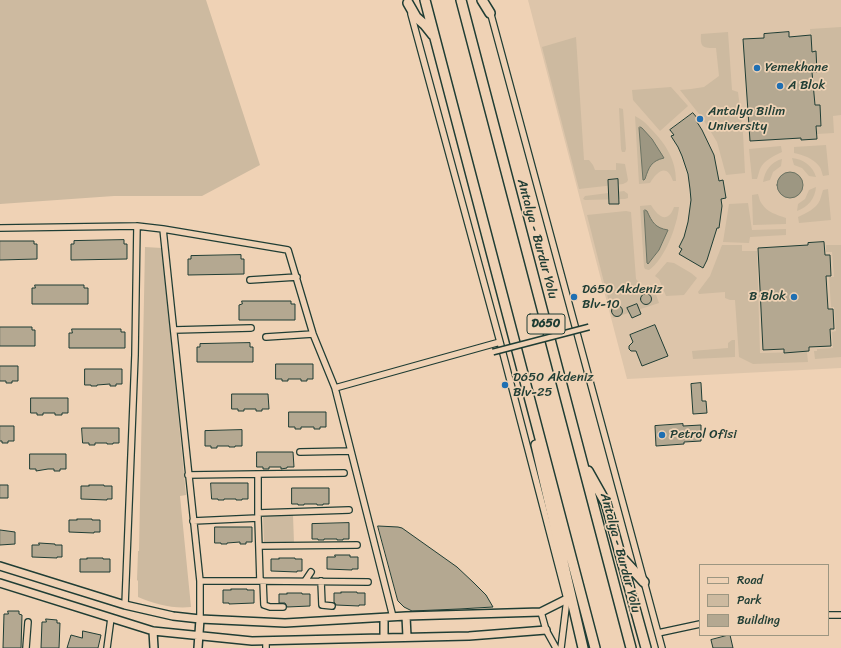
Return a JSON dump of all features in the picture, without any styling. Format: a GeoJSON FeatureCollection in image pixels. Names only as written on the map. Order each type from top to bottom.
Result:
{"type":"FeatureCollection","features":[{"type":"Feature","properties":{"kind":"highway","name":"D650"},"geometry":{"type":"LineString","coordinates":[[425,0],[595,648]]}},
{"type":"Feature","properties":{"kind":"highway","name":"Antalya - Burdur Yolu"},"geometry":{"type":"LineString","coordinates":[[461,0],[631,648]]}},
{"type":"Feature","properties":{"kind":"highway"},"geometry":{"type":"LineString","coordinates":[[482,0],[490,13]]}},
{"type":"Feature","properties":{"kind":"highway"},"geometry":{"type":"LineString","coordinates":[[407,2],[416,17],[425,25],[435,39]]}},
{"type":"Feature","properties":{"kind":"highway"},"geometry":{"type":"LineString","coordinates":[[523,373],[527,408],[583,648]]}},
{"type":"Feature","properties":{"kind":"highway"},"geometry":{"type":"LineString","coordinates":[[582,459],[606,503],[646,648]]}},
{"type":"Feature","properties":{"kind":"highway"},"geometry":{"type":"LineString","coordinates":[[621,556],[644,582]]}},
{"type":"Feature","properties":{"kind":"street"},"geometry":{"type":"LineString","coordinates":[[487,0],[662,648]]}},
{"type":"Feature","properties":{"kind":"street"},"geometry":{"type":"LineString","coordinates":[[407,2],[500,342],[567,599],[561,648]]}},
{"type":"Feature","properties":{"kind":"street"},"geometry":{"type":"LineString","coordinates":[[0,228],[137,226],[288,250],[313,334],[335,388],[394,617]]}},
{"type":"Feature","properties":{"kind":"street"},"geometry":{"type":"LineString","coordinates":[[125,605],[135,362],[137,226]]}},
{"type":"Feature","properties":{"kind":"street"},"geometry":{"type":"LineString","coordinates":[[163,229],[200,581],[198,648]]}},
{"type":"Feature","properties":{"kind":"street"},"geometry":{"type":"LineString","coordinates":[[250,280],[296,278]]}},
{"type":"Feature","properties":{"kind":"street"},"geometry":{"type":"LineString","coordinates":[[493,352],[589,327]]}},
{"type":"Feature","properties":{"kind":"street"},"geometry":{"type":"LineString","coordinates":[[174,330],[251,328]]}},
{"type":"Feature","properties":{"kind":"street"},"geometry":{"type":"LineString","coordinates":[[266,337],[313,334]]}},
{"type":"Feature","properties":{"kind":"street"},"geometry":{"type":"LineString","coordinates":[[335,388],[500,342]]}},
{"type":"Feature","properties":{"kind":"street"},"geometry":{"type":"LineString","coordinates":[[300,452],[351,451]]}},
{"type":"Feature","properties":{"kind":"street"},"geometry":{"type":"LineString","coordinates":[[188,475],[344,473]]}},
{"type":"Feature","properties":{"kind":"street"},"geometry":{"type":"LineString","coordinates":[[258,474],[259,546],[264,606],[283,607]]}},
{"type":"Feature","properties":{"kind":"street"},"geometry":{"type":"LineString","coordinates":[[193,521],[258,515],[348,510]]}},
{"type":"Feature","properties":{"kind":"street"},"geometry":{"type":"LineString","coordinates":[[259,546],[357,545]]}},
{"type":"Feature","properties":{"kind":"street"},"geometry":{"type":"LineString","coordinates":[[0,566],[125,605],[173,616],[200,619],[285,623],[406,616],[541,612],[567,599]]}},
{"type":"Feature","properties":{"kind":"street"},"geometry":{"type":"LineString","coordinates":[[306,581],[311,572]]}},
{"type":"Feature","properties":{"kind":"street"},"geometry":{"type":"LineString","coordinates":[[200,581],[368,582]]}},
{"type":"Feature","properties":{"kind":"street"},"geometry":{"type":"LineString","coordinates":[[321,581],[322,605],[332,606]]}},
{"type":"Feature","properties":{"kind":"street"},"geometry":{"type":"LineString","coordinates":[[0,583],[153,631],[252,641],[266,644],[407,637],[468,636],[546,630]]}},
{"type":"Feature","properties":{"kind":"street"},"geometry":{"type":"LineString","coordinates":[[541,612],[546,630],[556,648]]}},
{"type":"Feature","properties":{"kind":"street"},"geometry":{"type":"LineString","coordinates":[[829,615],[841,615]]}},
{"type":"Feature","properties":{"kind":"street"},"geometry":{"type":"LineString","coordinates":[[406,616],[407,637]]}},
{"type":"Feature","properties":{"kind":"street"},"geometry":{"type":"LineString","coordinates":[[107,648],[111,618]]}},
{"type":"Feature","properties":{"kind":"street"},"geometry":{"type":"LineString","coordinates":[[384,618],[384,638]]}},
{"type":"Feature","properties":{"kind":"street"},"geometry":{"type":"LineString","coordinates":[[26,648],[28,622]]}},
{"type":"Feature","properties":{"kind":"street"},"geometry":{"type":"LineString","coordinates":[[658,633],[699,624]]}},
{"type":"Feature","properties":{"kind":"street"},"geometry":{"type":"LineString","coordinates":[[153,631],[154,648]]}},
{"type":"Feature","properties":{"kind":"shaded area","name":"Antalya Bilim University"},"geometry":{"type":"Polygon","coordinates":[[[528,0],[841,0],[841,368],[627,379],[528,0]]]}},
{"type":"Feature","properties":{"kind":"shaded area"},"geometry":{"type":"Polygon","coordinates":[[[640,127],[652,139],[664,158],[651,165],[644,180],[639,128],[640,127]]]}},
{"type":"Feature","properties":{"kind":"shaded area"},"geometry":{"type":"Polygon","coordinates":[[[790,172],[799,176],[803,185],[799,194],[790,198],[781,194],[777,185],[781,176],[790,172]]]}},
{"type":"Feature","properties":{"kind":"shaded area"},"geometry":{"type":"Polygon","coordinates":[[[645,210],[654,224],[660,228],[668,230],[659,250],[648,264],[644,211],[645,210]]]}},
{"type":"Feature","properties":{"kind":"green space"},"geometry":{"type":"Polygon","coordinates":[[[0,0],[206,0],[260,165],[202,196],[114,196],[0,204],[0,0]]]}},
{"type":"Feature","properties":{"kind":"green space"},"geometry":{"type":"Polygon","coordinates":[[[841,27],[841,115],[833,116],[834,133],[817,134],[817,127],[822,126],[820,105],[815,105],[813,73],[818,72],[817,51],[812,51],[810,29],[841,27]]]}},
{"type":"Feature","properties":{"kind":"green space"},"geometry":{"type":"Polygon","coordinates":[[[728,32],[732,90],[738,92],[743,133],[745,173],[726,175],[717,142],[703,119],[680,90],[704,87],[719,76],[716,48],[708,48],[703,46],[701,42],[701,34],[728,32]]]}},
{"type":"Feature","properties":{"kind":"green space"},"geometry":{"type":"Polygon","coordinates":[[[576,37],[584,160],[589,160],[595,170],[616,170],[616,163],[625,164],[628,180],[623,184],[579,189],[542,47],[576,37]]]}},
{"type":"Feature","properties":{"kind":"green space"},"geometry":{"type":"Polygon","coordinates":[[[671,87],[688,106],[660,131],[633,100],[632,90],[671,87]]]}},
{"type":"Feature","properties":{"kind":"green space"},"geometry":{"type":"Polygon","coordinates":[[[619,108],[623,109],[625,152],[622,152],[621,149],[619,108]]]}},
{"type":"Feature","properties":{"kind":"green space"},"geometry":{"type":"Polygon","coordinates":[[[635,116],[647,124],[669,152],[674,166],[676,181],[673,181],[668,172],[662,171],[656,175],[650,183],[639,184],[635,116]],[[639,128],[643,180],[645,179],[649,168],[653,163],[663,158],[659,150],[642,128],[639,128]]]}},
{"type":"Feature","properties":{"kind":"green space"},"geometry":{"type":"Polygon","coordinates":[[[826,145],[829,175],[823,176],[817,163],[811,159],[794,153],[794,147],[826,145]]]}},
{"type":"Feature","properties":{"kind":"green space"},"geometry":{"type":"Polygon","coordinates":[[[781,146],[782,152],[767,161],[762,166],[757,179],[752,179],[749,149],[781,146]]]}},
{"type":"Feature","properties":{"kind":"green space"},"geometry":{"type":"Polygon","coordinates":[[[792,158],[800,160],[810,166],[816,177],[809,176],[802,168],[794,165],[792,158]]]}},
{"type":"Feature","properties":{"kind":"green space"},"geometry":{"type":"Polygon","coordinates":[[[782,159],[781,166],[773,172],[770,180],[763,182],[769,167],[778,160],[782,159]]]}},
{"type":"Feature","properties":{"kind":"green space"},"geometry":{"type":"Polygon","coordinates":[[[816,187],[810,202],[797,211],[798,204],[805,199],[809,190],[816,187]]]}},
{"type":"Feature","properties":{"kind":"green space"},"geometry":{"type":"Polygon","coordinates":[[[828,189],[831,220],[799,223],[798,217],[816,206],[820,200],[823,190],[828,189]]]}},
{"type":"Feature","properties":{"kind":"green space"},"geometry":{"type":"Polygon","coordinates":[[[624,191],[628,194],[628,198],[583,199],[585,196],[624,191]]]}},
{"type":"Feature","properties":{"kind":"green space"},"geometry":{"type":"Polygon","coordinates":[[[758,194],[764,207],[772,213],[786,218],[786,224],[753,225],[752,195],[758,194]]]}},
{"type":"Feature","properties":{"kind":"green space"},"geometry":{"type":"Polygon","coordinates":[[[748,203],[752,230],[786,229],[786,235],[750,237],[749,243],[723,242],[729,204],[748,203]]]}},
{"type":"Feature","properties":{"kind":"green space"},"geometry":{"type":"Polygon","coordinates":[[[651,205],[657,213],[663,217],[669,216],[674,207],[679,207],[676,223],[669,242],[655,265],[649,270],[645,269],[644,267],[640,206],[651,205]],[[644,211],[648,264],[662,244],[668,230],[654,224],[647,211],[644,211]]]}},
{"type":"Feature","properties":{"kind":"green space"},"geometry":{"type":"Polygon","coordinates":[[[626,211],[631,212],[636,279],[641,286],[654,289],[659,303],[613,318],[587,215],[626,211]]]}},
{"type":"Feature","properties":{"kind":"green space"},"geometry":{"type":"Polygon","coordinates":[[[722,245],[742,245],[742,251],[757,251],[760,353],[807,352],[808,362],[753,364],[739,357],[735,300],[725,298],[725,292],[699,294],[698,292],[710,276],[722,245]]]}},
{"type":"Feature","properties":{"kind":"green space"},"geometry":{"type":"Polygon","coordinates":[[[826,245],[841,245],[841,357],[815,359],[814,351],[817,351],[817,349],[833,348],[832,332],[836,331],[834,307],[831,307],[829,277],[834,277],[832,252],[826,252],[826,245]]]}},
{"type":"Feature","properties":{"kind":"green space"},"geometry":{"type":"Polygon","coordinates":[[[145,247],[162,248],[186,495],[180,496],[191,607],[164,605],[138,597],[137,580],[139,551],[145,247]]]}},
{"type":"Feature","properties":{"kind":"green space"},"geometry":{"type":"Polygon","coordinates":[[[667,262],[674,263],[697,278],[684,295],[666,296],[659,279],[655,276],[667,262]]]}},
{"type":"Feature","properties":{"kind":"green space"},"geometry":{"type":"Polygon","coordinates":[[[735,340],[735,357],[693,359],[692,351],[728,348],[728,343],[735,340]]]}},
{"type":"Feature","properties":{"kind":"green space"},"geometry":{"type":"Polygon","coordinates":[[[293,515],[294,543],[264,543],[263,516],[293,515]]]}},
{"type":"Feature","properties":{"kind":"building","name":"A Blok"},"geometry":{"type":"Polygon","coordinates":[[[789,32],[789,37],[811,35],[812,52],[816,51],[817,72],[812,72],[815,105],[820,105],[821,126],[816,126],[817,139],[801,140],[801,138],[750,141],[743,39],[764,38],[764,34],[789,32]]]}},
{"type":"Feature","properties":{"kind":"building"},"geometry":{"type":"Polygon","coordinates":[[[693,113],[699,120],[697,122],[714,155],[719,181],[723,180],[726,198],[721,199],[722,206],[719,228],[717,228],[703,268],[679,254],[682,249],[679,247],[684,237],[688,222],[691,200],[688,174],[678,147],[671,136],[674,135],[670,130],[693,113]]]}},
{"type":"Feature","properties":{"kind":"building"},"geometry":{"type":"Polygon","coordinates":[[[618,179],[619,204],[609,204],[608,180],[618,179]]]}},
{"type":"Feature","properties":{"kind":"building"},"geometry":{"type":"Polygon","coordinates":[[[124,240],[124,244],[127,244],[127,259],[71,260],[71,244],[74,244],[74,241],[124,240]]]}},
{"type":"Feature","properties":{"kind":"building"},"geometry":{"type":"Polygon","coordinates":[[[0,241],[34,241],[34,244],[37,244],[37,259],[0,260],[0,241]]]}},
{"type":"Feature","properties":{"kind":"building","name":"B Blok"},"geometry":{"type":"Polygon","coordinates":[[[824,242],[825,255],[830,255],[831,276],[826,276],[828,309],[833,309],[834,329],[830,329],[831,346],[809,347],[809,351],[784,353],[784,349],[763,350],[758,248],[808,245],[808,243],[824,242]]]}},
{"type":"Feature","properties":{"kind":"building"},"geometry":{"type":"Polygon","coordinates":[[[241,255],[241,259],[244,259],[244,274],[188,275],[188,259],[191,259],[191,256],[241,255]]]}},
{"type":"Feature","properties":{"kind":"building"},"geometry":{"type":"Polygon","coordinates":[[[35,285],[84,285],[84,288],[88,288],[88,304],[32,304],[32,288],[35,288],[35,285]]]}},
{"type":"Feature","properties":{"kind":"building"},"geometry":{"type":"Polygon","coordinates":[[[646,293],[650,295],[652,299],[650,303],[646,305],[642,303],[640,299],[642,295],[646,293]]]}},
{"type":"Feature","properties":{"kind":"building"},"geometry":{"type":"Polygon","coordinates":[[[242,301],[291,301],[291,304],[295,304],[295,320],[239,320],[239,305],[242,304],[242,301]]]}},
{"type":"Feature","properties":{"kind":"building"},"geometry":{"type":"Polygon","coordinates":[[[637,304],[641,314],[632,318],[627,308],[637,304]]]}},
{"type":"Feature","properties":{"kind":"building"},"geometry":{"type":"Polygon","coordinates":[[[617,305],[621,307],[623,311],[621,315],[617,317],[613,315],[611,311],[613,307],[617,305]]]}},
{"type":"Feature","properties":{"kind":"building"},"geometry":{"type":"Polygon","coordinates":[[[655,325],[668,356],[642,366],[636,351],[631,351],[629,349],[629,346],[633,342],[630,335],[655,325]]]}},
{"type":"Feature","properties":{"kind":"building"},"geometry":{"type":"Polygon","coordinates":[[[0,327],[32,327],[32,330],[35,330],[35,346],[0,346],[0,327]]]}},
{"type":"Feature","properties":{"kind":"building"},"geometry":{"type":"Polygon","coordinates":[[[72,329],[121,329],[121,332],[125,332],[125,348],[69,348],[69,333],[72,333],[72,329]]]}},
{"type":"Feature","properties":{"kind":"building"},"geometry":{"type":"Polygon","coordinates":[[[250,343],[250,347],[253,347],[253,362],[197,362],[197,347],[200,347],[200,344],[250,343]]]}},
{"type":"Feature","properties":{"kind":"building"},"geometry":{"type":"Polygon","coordinates":[[[276,364],[313,364],[313,379],[301,381],[301,379],[288,379],[288,381],[282,381],[282,379],[276,379],[276,364]]]}},
{"type":"Feature","properties":{"kind":"building"},"geometry":{"type":"Polygon","coordinates":[[[0,366],[18,366],[18,381],[6,383],[6,381],[0,381],[0,366]]]}},
{"type":"Feature","properties":{"kind":"building"},"geometry":{"type":"Polygon","coordinates":[[[85,369],[122,369],[122,384],[116,384],[116,386],[110,386],[110,384],[97,386],[85,385],[85,369]]]}},
{"type":"Feature","properties":{"kind":"building"},"geometry":{"type":"Polygon","coordinates":[[[701,383],[702,401],[706,401],[707,413],[693,414],[691,384],[701,383]]]}},
{"type":"Feature","properties":{"kind":"building"},"geometry":{"type":"Polygon","coordinates":[[[232,394],[268,394],[269,409],[256,411],[256,409],[244,409],[244,411],[238,411],[238,409],[232,409],[232,394]]]}},
{"type":"Feature","properties":{"kind":"building"},"geometry":{"type":"Polygon","coordinates":[[[31,398],[68,398],[68,413],[55,415],[55,413],[43,413],[43,415],[37,415],[37,413],[31,413],[31,398]]]}},
{"type":"Feature","properties":{"kind":"building"},"geometry":{"type":"Polygon","coordinates":[[[289,412],[326,412],[326,427],[314,429],[314,427],[301,427],[301,429],[295,429],[295,427],[289,427],[289,412]]]}},
{"type":"Feature","properties":{"kind":"building"},"geometry":{"type":"Polygon","coordinates":[[[683,424],[683,426],[701,425],[701,441],[656,446],[655,426],[683,424]]]}},
{"type":"Feature","properties":{"kind":"building"},"geometry":{"type":"Polygon","coordinates":[[[0,426],[14,426],[14,441],[2,443],[2,441],[0,441],[0,426]]]}},
{"type":"Feature","properties":{"kind":"building"},"geometry":{"type":"Polygon","coordinates":[[[82,428],[119,428],[119,443],[95,443],[95,445],[89,445],[89,443],[83,443],[82,428]]]}},
{"type":"Feature","properties":{"kind":"building"},"geometry":{"type":"Polygon","coordinates":[[[242,430],[242,446],[217,446],[217,448],[211,448],[211,446],[205,446],[205,431],[242,430]]]}},
{"type":"Feature","properties":{"kind":"building"},"geometry":{"type":"Polygon","coordinates":[[[257,452],[293,452],[294,467],[281,469],[281,467],[269,467],[269,469],[263,469],[263,467],[257,467],[257,452]]]}},
{"type":"Feature","properties":{"kind":"building"},"geometry":{"type":"Polygon","coordinates":[[[30,454],[66,454],[66,469],[60,469],[60,471],[48,469],[36,471],[36,469],[30,469],[30,454]]]}},
{"type":"Feature","properties":{"kind":"building"},"geometry":{"type":"Polygon","coordinates":[[[211,483],[248,483],[248,499],[212,499],[211,483]]]}},
{"type":"Feature","properties":{"kind":"building"},"geometry":{"type":"Polygon","coordinates":[[[0,485],[8,485],[8,498],[0,498],[0,485]]]}},
{"type":"Feature","properties":{"kind":"building"},"geometry":{"type":"Polygon","coordinates":[[[81,486],[112,486],[112,499],[81,499],[81,486]]]}},
{"type":"Feature","properties":{"kind":"building"},"geometry":{"type":"Polygon","coordinates":[[[292,488],[329,488],[329,504],[292,504],[292,488]]]}},
{"type":"Feature","properties":{"kind":"building"},"geometry":{"type":"Polygon","coordinates":[[[69,520],[100,520],[100,532],[69,532],[69,520]]]}},
{"type":"Feature","properties":{"kind":"building"},"geometry":{"type":"Polygon","coordinates":[[[349,523],[349,539],[312,539],[312,524],[349,523]]]}},
{"type":"Feature","properties":{"kind":"building"},"geometry":{"type":"Polygon","coordinates":[[[378,526],[402,528],[457,567],[486,595],[493,607],[412,611],[404,607],[398,601],[378,526]]]}},
{"type":"Feature","properties":{"kind":"building"},"geometry":{"type":"Polygon","coordinates":[[[215,527],[252,527],[252,542],[246,542],[246,544],[240,544],[240,542],[227,544],[215,543],[215,527]]]}},
{"type":"Feature","properties":{"kind":"building"},"geometry":{"type":"Polygon","coordinates":[[[0,530],[15,532],[15,544],[0,545],[0,530]]]}},
{"type":"Feature","properties":{"kind":"building"},"geometry":{"type":"Polygon","coordinates":[[[39,543],[62,545],[62,557],[32,557],[32,545],[39,545],[39,543]]]}},
{"type":"Feature","properties":{"kind":"building"},"geometry":{"type":"Polygon","coordinates":[[[335,555],[350,555],[350,557],[358,557],[358,569],[327,569],[327,557],[335,557],[335,555]]]}},
{"type":"Feature","properties":{"kind":"building"},"geometry":{"type":"Polygon","coordinates":[[[80,559],[110,559],[110,572],[80,572],[80,559]]]}},
{"type":"Feature","properties":{"kind":"building"},"geometry":{"type":"Polygon","coordinates":[[[271,559],[302,559],[302,571],[271,571],[271,559]]]}},
{"type":"Feature","properties":{"kind":"building"},"geometry":{"type":"Polygon","coordinates":[[[223,590],[254,590],[254,603],[223,603],[223,590]]]}},
{"type":"Feature","properties":{"kind":"building"},"geometry":{"type":"Polygon","coordinates":[[[334,593],[365,593],[365,605],[336,605],[334,602],[334,593]]]}},
{"type":"Feature","properties":{"kind":"building"},"geometry":{"type":"Polygon","coordinates":[[[279,594],[310,594],[310,606],[287,607],[285,603],[279,603],[279,594]]]}},
{"type":"Feature","properties":{"kind":"building"},"geometry":{"type":"Polygon","coordinates":[[[8,611],[19,611],[19,614],[22,615],[21,648],[3,648],[4,614],[8,614],[8,611]]]}},
{"type":"Feature","properties":{"kind":"building"},"geometry":{"type":"Polygon","coordinates":[[[46,619],[57,620],[57,623],[60,623],[59,648],[41,648],[42,622],[46,622],[46,619]]]}},
{"type":"Feature","properties":{"kind":"building"},"geometry":{"type":"Polygon","coordinates":[[[83,631],[101,635],[98,648],[67,648],[71,635],[82,638],[83,631]]]}},
{"type":"Feature","properties":{"kind":"building"},"geometry":{"type":"Polygon","coordinates":[[[730,636],[733,648],[713,648],[711,640],[730,636]]]}},
{"type":"Feature","properties":{"kind":"place","name":"Yemekhane"},"geometry":{"type":"Point","coordinates":[757,68]}},
{"type":"Feature","properties":{"kind":"place","name":"A Blok"},"geometry":{"type":"Point","coordinates":[780,86]}},
{"type":"Feature","properties":{"kind":"place","name":"Antalya Bilim University"},"geometry":{"type":"Point","coordinates":[700,119]}},
{"type":"Feature","properties":{"kind":"place","name":"D650 Akdeniz Blv-10"},"geometry":{"type":"Point","coordinates":[574,297]}},
{"type":"Feature","properties":{"kind":"place","name":"B Blok"},"geometry":{"type":"Point","coordinates":[794,297]}},
{"type":"Feature","properties":{"kind":"place","name":"D650 Akdeniz Blv-25"},"geometry":{"type":"Point","coordinates":[505,385]}},
{"type":"Feature","properties":{"kind":"place","name":"Petrol Ofisi"},"geometry":{"type":"Point","coordinates":[662,435]}}]}
